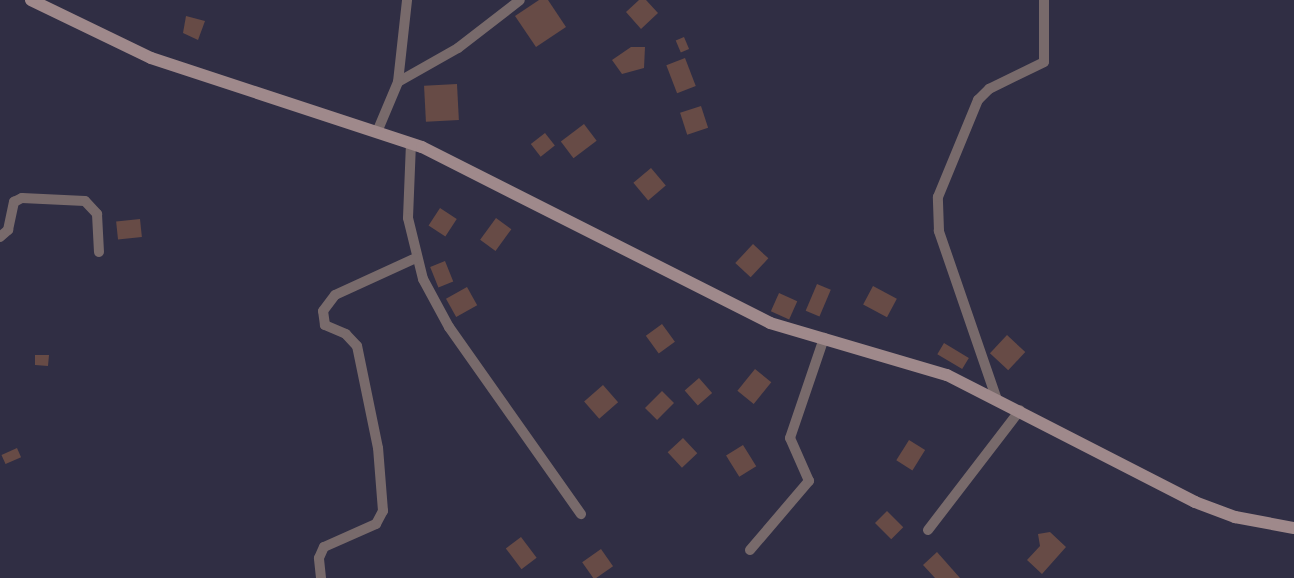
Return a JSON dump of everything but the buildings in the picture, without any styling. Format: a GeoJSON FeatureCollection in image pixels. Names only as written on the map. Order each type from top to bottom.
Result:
{"type":"FeatureCollection","features":[{"type":"Feature","properties":{"kind":"street"},"geometry":{"type":"LineString","coordinates":[[31,0],[151,58],[411,144],[709,296],[770,323],[947,375],[1020,410],[1195,502],[1235,516],[1294,528]]}},
{"type":"Feature","properties":{"kind":"street"},"geometry":{"type":"LineString","coordinates":[[377,132],[398,82],[407,0]]}},
{"type":"Feature","properties":{"kind":"street"},"geometry":{"type":"LineString","coordinates":[[398,82],[458,48],[520,0]]}},
{"type":"Feature","properties":{"kind":"street"},"geometry":{"type":"LineString","coordinates":[[996,398],[939,231],[938,197],[978,100],[989,89],[1044,62],[1044,0]]}},
{"type":"Feature","properties":{"kind":"street"},"geometry":{"type":"LineString","coordinates":[[411,144],[408,218],[416,258],[449,327],[581,514]]}},
{"type":"Feature","properties":{"kind":"street"},"geometry":{"type":"LineString","coordinates":[[0,237],[8,230],[14,202],[22,198],[85,201],[97,214],[99,252]]}},
{"type":"Feature","properties":{"kind":"street"},"geometry":{"type":"LineString","coordinates":[[322,578],[318,558],[324,546],[376,524],[383,511],[378,448],[357,346],[325,325],[323,310],[335,295],[416,258]]}},
{"type":"Feature","properties":{"kind":"street"},"geometry":{"type":"LineString","coordinates":[[750,550],[809,481],[790,438],[824,338]]}},
{"type":"Feature","properties":{"kind":"street"},"geometry":{"type":"LineString","coordinates":[[928,530],[1020,410]]}}]}
